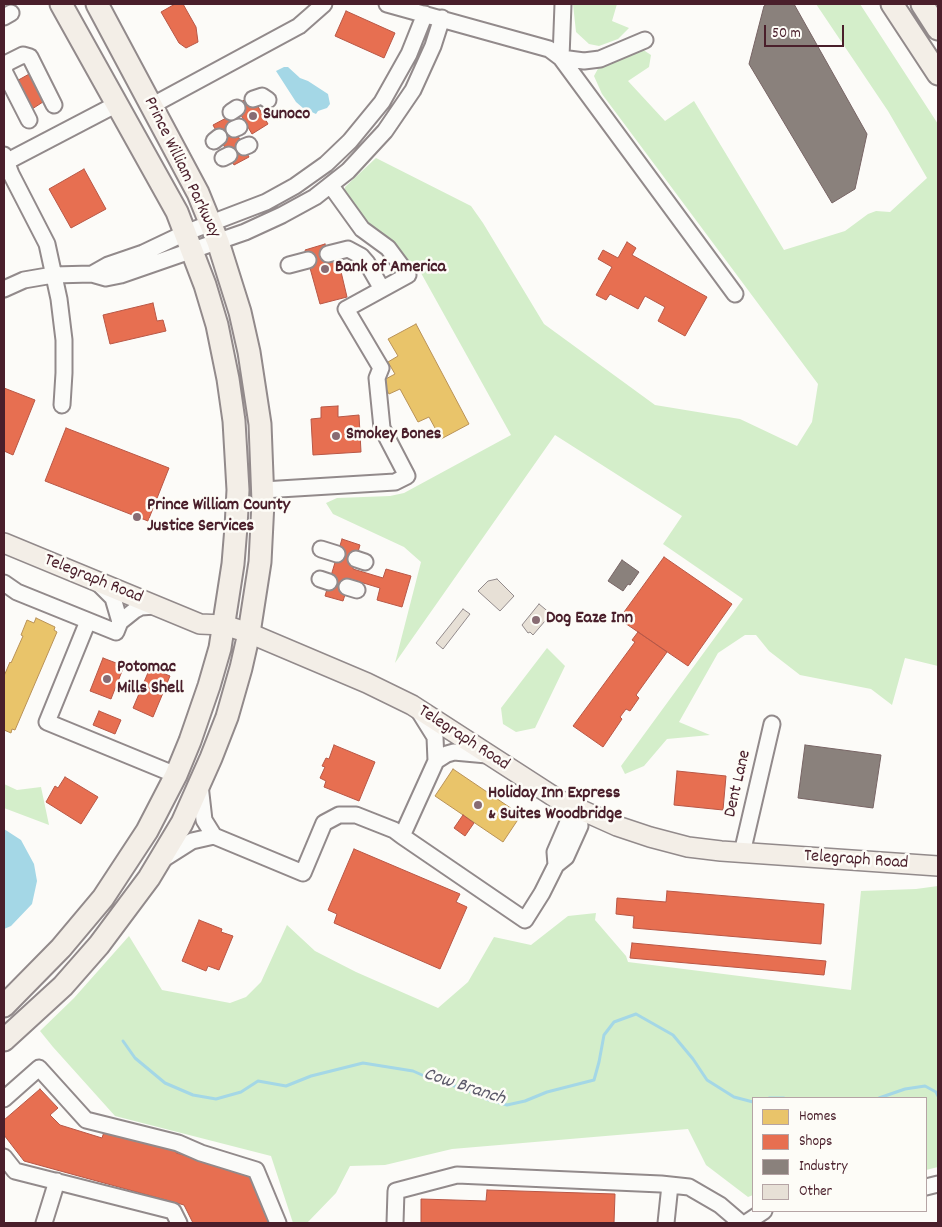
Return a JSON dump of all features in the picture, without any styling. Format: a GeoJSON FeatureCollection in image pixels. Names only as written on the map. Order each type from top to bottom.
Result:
{"type":"FeatureCollection","features":[{"type":"Feature","properties":{"kind":"highway","name":"Prince William Parkway"},"geometry":{"type":"LineString","coordinates":[[4,1006],[61,948],[103,898],[147,831],[176,775],[209,686],[224,625],[233,564],[236,527],[237,455],[228,379],[217,325],[205,285],[177,212],[62,4]]}},
{"type":"Feature","properties":{"kind":"highway","name":"Prince William Parkway"},"geometry":{"type":"LineString","coordinates":[[4,1040],[63,986],[93,952],[122,916],[159,862],[182,823],[200,785],[227,717],[249,633],[260,562],[263,490],[260,424],[249,352],[240,312],[214,233],[198,193],[97,4]]}},
{"type":"Feature","properties":{"kind":"highway"},"geometry":{"type":"LineString","coordinates":[[892,4],[938,74]]}},
{"type":"Feature","properties":{"kind":"highway"},"geometry":{"type":"LineString","coordinates":[[922,4],[938,29]]}},
{"type":"Feature","properties":{"kind":"main road","name":"Telegraph Road"},"geometry":{"type":"LineString","coordinates":[[4,542],[200,624],[224,625],[249,633],[333,668],[416,707],[544,791],[617,826],[650,837],[688,846],[742,853],[938,866]]}},
{"type":"Feature","properties":{"kind":"street"},"geometry":{"type":"LineString","coordinates":[[151,106],[299,26],[324,4]]}},
{"type":"Feature","properties":{"kind":"street"},"geometry":{"type":"LineString","coordinates":[[387,4],[548,49],[561,58],[735,294]]}},
{"type":"Feature","properties":{"kind":"street"},"geometry":{"type":"LineString","coordinates":[[561,58],[563,4]]}},
{"type":"Feature","properties":{"kind":"street"},"geometry":{"type":"LineString","coordinates":[[214,233],[295,186],[326,164],[350,141],[371,117],[393,85],[409,54],[425,14]]}},
{"type":"Feature","properties":{"kind":"street"},"geometry":{"type":"LineString","coordinates":[[4,289],[24,280],[53,275],[92,274],[108,265],[143,253],[189,242],[214,233],[267,223],[303,204],[331,186],[363,156],[385,131],[413,90],[433,46],[442,18]]}},
{"type":"Feature","properties":{"kind":"street"},"geometry":{"type":"LineString","coordinates":[[561,58],[584,61],[600,59],[645,40]]}},
{"type":"Feature","properties":{"kind":"street"},"geometry":{"type":"LineString","coordinates":[[30,120],[4,70],[7,63],[23,55],[30,57],[54,105]]}},
{"type":"Feature","properties":{"kind":"street"},"geometry":{"type":"LineString","coordinates":[[62,405],[64,340],[46,244],[5,159],[117,104]]}},
{"type":"Feature","properties":{"kind":"street"},"geometry":{"type":"LineString","coordinates":[[350,141],[363,156]]}},
{"type":"Feature","properties":{"kind":"street"},"geometry":{"type":"LineString","coordinates":[[263,490],[395,482],[407,476],[382,428],[377,378],[381,368],[346,309],[408,275],[388,248],[362,229],[331,186]]}},
{"type":"Feature","properties":{"kind":"street"},"geometry":{"type":"LineString","coordinates":[[328,254],[348,250],[361,256],[382,289]]}},
{"type":"Feature","properties":{"kind":"street"},"geometry":{"type":"LineString","coordinates":[[289,265],[308,260]]}},
{"type":"Feature","properties":{"kind":"street"},"geometry":{"type":"LineString","coordinates":[[321,549],[337,554]]}},
{"type":"Feature","properties":{"kind":"street"},"geometry":{"type":"LineString","coordinates":[[96,581],[113,598],[120,622]]}},
{"type":"Feature","properties":{"kind":"street"},"geometry":{"type":"LineString","coordinates":[[4,583],[17,592],[116,632],[120,622],[141,607],[156,606]]}},
{"type":"Feature","properties":{"kind":"street"},"geometry":{"type":"LineString","coordinates":[[88,621],[47,722],[176,775]]}},
{"type":"Feature","properties":{"kind":"street"},"geometry":{"type":"LineString","coordinates":[[402,836],[436,761],[434,734],[416,707]]}},
{"type":"Feature","properties":{"kind":"street","name":"Dent Lane"},"geometry":{"type":"LineString","coordinates":[[742,853],[772,724]]}},
{"type":"Feature","properties":{"kind":"street"},"geometry":{"type":"LineString","coordinates":[[436,761],[454,752],[490,755]]}},
{"type":"Feature","properties":{"kind":"street"},"geometry":{"type":"LineString","coordinates":[[200,785],[204,820],[214,836]]}},
{"type":"Feature","properties":{"kind":"street"},"geometry":{"type":"LineString","coordinates":[[159,862],[192,841],[214,836],[303,873],[324,823],[338,815],[356,815],[394,830],[525,920],[542,893],[556,865],[566,858],[580,826],[578,808]]}},
{"type":"Feature","properties":{"kind":"street"},"geometry":{"type":"LineString","coordinates":[[4,1099],[39,1068],[86,1120],[178,1143],[201,1153],[256,1170],[278,1223]]}},
{"type":"Feature","properties":{"kind":"street"},"geometry":{"type":"LineString","coordinates":[[4,1157],[15,1171],[173,1211],[179,1223]]}},
{"type":"Feature","properties":{"kind":"street"},"geometry":{"type":"LineString","coordinates":[[395,1223],[396,1191],[457,1175],[688,1187],[727,1210],[741,1223]]}},
{"type":"Feature","properties":{"kind":"street"},"geometry":{"type":"LineString","coordinates":[[42,1222],[57,1181]]}},
{"type":"Feature","properties":{"kind":"street"},"geometry":{"type":"LineString","coordinates":[[666,1223],[670,1185]]}},
{"type":"Feature","properties":{"kind":"street"},"geometry":{"type":"LineString","coordinates":[[746,1223],[762,1212]]}},
{"type":"Feature","properties":{"kind":"green space"},"geometry":{"type":"Polygon","coordinates":[[[573,4],[617,4],[612,21],[629,28],[618,39],[599,46],[589,44],[576,32],[573,4]]]}},
{"type":"Feature","properties":{"kind":"green space"},"geometry":{"type":"Polygon","coordinates":[[[816,4],[860,4],[938,124],[938,666],[905,658],[892,705],[871,689],[800,675],[769,651],[756,635],[745,635],[718,653],[679,722],[710,735],[667,739],[644,766],[625,774],[621,766],[743,599],[663,544],[682,516],[555,435],[395,663],[421,562],[404,547],[333,514],[326,503],[337,498],[390,496],[404,493],[511,435],[421,273],[411,269],[373,232],[345,193],[345,187],[376,158],[471,206],[544,324],[655,405],[740,419],[797,446],[812,422],[818,384],[602,94],[594,76],[600,65],[642,49],[651,55],[649,67],[628,81],[665,121],[694,101],[784,250],[845,231],[868,214],[876,211],[890,212],[927,178],[888,111],[816,4]]]}},
{"type":"Feature","properties":{"kind":"green space"},"geometry":{"type":"Polygon","coordinates":[[[547,648],[565,666],[535,728],[516,732],[503,724],[501,708],[547,648]]]}},
{"type":"Feature","properties":{"kind":"green space"},"geometry":{"type":"Polygon","coordinates":[[[4,784],[17,790],[41,787],[49,825],[4,808],[4,784]]]}},
{"type":"Feature","properties":{"kind":"green space"},"geometry":{"type":"Polygon","coordinates":[[[938,886],[938,1167],[927,1170],[927,1097],[752,1097],[752,1195],[748,1197],[706,1165],[688,1129],[452,1149],[385,1165],[350,1166],[336,1193],[307,1223],[293,1223],[271,1156],[115,1116],[40,1031],[74,998],[129,936],[162,990],[230,1003],[246,997],[261,982],[287,925],[315,951],[356,972],[438,1008],[468,982],[494,937],[531,945],[568,916],[596,913],[595,920],[626,956],[628,962],[851,990],[861,891],[916,889],[938,886]]]}},
{"type":"Feature","properties":{"kind":"water"},"geometry":{"type":"Polygon","coordinates":[[[288,67],[300,78],[328,94],[330,104],[327,108],[318,111],[316,114],[303,108],[296,102],[276,71],[288,67]]]}},
{"type":"Feature","properties":{"kind":"water"},"geometry":{"type":"Polygon","coordinates":[[[4,829],[21,840],[34,864],[37,881],[32,904],[11,926],[4,929],[4,829]]]}},
{"type":"Feature","properties":{"kind":"building: Homes"},"geometry":{"type":"Polygon","coordinates":[[[416,324],[469,424],[441,439],[429,417],[418,422],[400,389],[389,394],[382,381],[395,374],[388,362],[398,356],[388,339],[416,324]]]}},
{"type":"Feature","properties":{"kind":"building: Homes"},"geometry":{"type":"Polygon","coordinates":[[[36,618],[55,627],[54,630],[57,632],[15,730],[12,729],[11,733],[4,730],[4,676],[23,636],[21,635],[27,620],[34,623],[36,618]]]}},
{"type":"Feature","properties":{"kind":"building: Homes","name":"Holiday Inn Express & Suites Woodbridge"},"geometry":{"type":"Polygon","coordinates":[[[453,769],[521,815],[503,842],[435,796],[453,769]]]}},
{"type":"Feature","properties":{"kind":"building: Shops"},"geometry":{"type":"Polygon","coordinates":[[[175,4],[183,4],[196,27],[198,42],[186,48],[179,43],[161,12],[175,4]]]}},
{"type":"Feature","properties":{"kind":"building: Shops"},"geometry":{"type":"Polygon","coordinates":[[[346,11],[395,33],[384,58],[335,36],[346,11]]]}},
{"type":"Feature","properties":{"kind":"building: Shops"},"geometry":{"type":"Polygon","coordinates":[[[31,73],[46,100],[29,111],[13,83],[31,73]]]}},
{"type":"Feature","properties":{"kind":"building: Shops","name":"Sunoco"},"geometry":{"type":"Polygon","coordinates":[[[252,96],[268,124],[252,134],[235,105],[252,96]]]}},
{"type":"Feature","properties":{"kind":"building: Shops"},"geometry":{"type":"Polygon","coordinates":[[[228,117],[249,157],[234,165],[213,125],[228,117]]]}},
{"type":"Feature","properties":{"kind":"building: Shops"},"geometry":{"type":"Polygon","coordinates":[[[84,169],[106,209],[71,228],[49,189],[84,169]]]}},
{"type":"Feature","properties":{"kind":"building: Shops"},"geometry":{"type":"Polygon","coordinates":[[[627,242],[636,248],[632,255],[707,297],[685,336],[658,321],[665,307],[645,296],[638,309],[610,294],[606,300],[596,295],[612,267],[598,259],[603,250],[618,258],[627,242]]]}},
{"type":"Feature","properties":{"kind":"building: Shops","name":"Bank of America"},"geometry":{"type":"Polygon","coordinates":[[[325,244],[330,261],[338,259],[347,297],[320,304],[305,250],[325,244]]]}},
{"type":"Feature","properties":{"kind":"building: Shops"},"geometry":{"type":"Polygon","coordinates":[[[153,303],[157,321],[163,320],[166,331],[110,344],[103,315],[153,303]]]}},
{"type":"Feature","properties":{"kind":"building: Shops"},"geometry":{"type":"Polygon","coordinates":[[[4,388],[35,400],[13,455],[4,451],[4,388]]]}},
{"type":"Feature","properties":{"kind":"building: Shops","name":"Smokey Bones"},"geometry":{"type":"Polygon","coordinates":[[[338,406],[338,417],[359,415],[361,452],[313,455],[311,419],[321,418],[321,407],[338,406]]]}},
{"type":"Feature","properties":{"kind":"building: Shops"},"geometry":{"type":"Polygon","coordinates":[[[66,428],[169,468],[148,521],[45,481],[66,428]]]}},
{"type":"Feature","properties":{"kind":"building: Shops"},"geometry":{"type":"Polygon","coordinates":[[[342,539],[360,545],[353,569],[383,578],[386,569],[411,576],[402,607],[377,600],[380,588],[350,579],[343,601],[325,596],[342,539]]]}},
{"type":"Feature","properties":{"kind":"building: Shops"},"geometry":{"type":"Polygon","coordinates":[[[664,557],[732,604],[688,666],[619,619],[664,557]]]}},
{"type":"Feature","properties":{"kind":"building: Shops"},"geometry":{"type":"Polygon","coordinates":[[[638,632],[667,652],[636,695],[639,698],[630,711],[626,709],[620,717],[622,719],[603,747],[573,726],[635,642],[632,640],[638,632]]]}},
{"type":"Feature","properties":{"kind":"building: Shops","name":"Potomac Mills Shell"},"geometry":{"type":"Polygon","coordinates":[[[103,658],[124,666],[111,699],[90,691],[103,658]]]}},
{"type":"Feature","properties":{"kind":"building: Shops"},"geometry":{"type":"Polygon","coordinates":[[[150,668],[170,676],[153,717],[133,708],[150,668]]]}},
{"type":"Feature","properties":{"kind":"building: Shops"},"geometry":{"type":"Polygon","coordinates":[[[99,711],[121,720],[115,734],[93,725],[99,711]]]}},
{"type":"Feature","properties":{"kind":"building: Shops"},"geometry":{"type":"Polygon","coordinates":[[[334,745],[375,762],[359,801],[324,787],[326,781],[320,778],[325,767],[322,766],[326,758],[329,759],[334,745]]]}},
{"type":"Feature","properties":{"kind":"building: Shops"},"geometry":{"type":"Polygon","coordinates":[[[677,771],[726,776],[723,810],[674,805],[677,771]]]}},
{"type":"Feature","properties":{"kind":"building: Shops"},"geometry":{"type":"Polygon","coordinates":[[[65,777],[98,797],[81,824],[46,802],[55,786],[58,788],[65,777]]]}},
{"type":"Feature","properties":{"kind":"building: Shops"},"geometry":{"type":"Polygon","coordinates":[[[463,815],[474,823],[465,836],[454,828],[463,815]]]}},
{"type":"Feature","properties":{"kind":"building: Shops"},"geometry":{"type":"Polygon","coordinates":[[[354,849],[460,894],[456,902],[467,907],[440,969],[334,923],[337,914],[328,910],[354,849]]]}},
{"type":"Feature","properties":{"kind":"building: Shops"},"geometry":{"type":"Polygon","coordinates":[[[667,891],[824,904],[821,944],[633,928],[634,916],[616,914],[617,898],[666,902],[667,891]]]}},
{"type":"Feature","properties":{"kind":"building: Shops"},"geometry":{"type":"Polygon","coordinates":[[[199,920],[222,929],[221,932],[233,936],[219,970],[208,966],[206,971],[182,961],[199,920]]]}},
{"type":"Feature","properties":{"kind":"building: Shops"},"geometry":{"type":"Polygon","coordinates":[[[632,943],[826,961],[824,975],[630,958],[632,943]]]}},
{"type":"Feature","properties":{"kind":"building: Shops"},"geometry":{"type":"Polygon","coordinates":[[[40,1089],[58,1108],[50,1115],[60,1125],[102,1138],[104,1132],[178,1147],[176,1153],[253,1174],[271,1223],[193,1223],[184,1205],[24,1161],[4,1135],[4,1120],[40,1089]]]}},
{"type":"Feature","properties":{"kind":"building: Shops"},"geometry":{"type":"Polygon","coordinates":[[[487,1190],[615,1194],[614,1223],[421,1223],[421,1199],[486,1201],[487,1190]]]}},
{"type":"Feature","properties":{"kind":"building: Industry"},"geometry":{"type":"Polygon","coordinates":[[[767,4],[794,4],[867,134],[855,189],[832,203],[749,64],[764,6],[767,4]]]}},
{"type":"Feature","properties":{"kind":"building: Industry"},"geometry":{"type":"Polygon","coordinates":[[[622,560],[639,572],[623,591],[608,581],[622,560]]]}},
{"type":"Feature","properties":{"kind":"building: Industry"},"geometry":{"type":"Polygon","coordinates":[[[805,745],[881,755],[873,808],[798,798],[805,745]]]}},
{"type":"Feature","properties":{"kind":"building: Other"},"geometry":{"type":"Polygon","coordinates":[[[497,579],[514,596],[500,611],[478,591],[488,581],[497,579]]]}},
{"type":"Feature","properties":{"kind":"building: Other","name":"Dog Eaze Inn"},"geometry":{"type":"Polygon","coordinates":[[[539,604],[551,614],[533,635],[530,632],[528,633],[522,625],[539,604]]]}},
{"type":"Feature","properties":{"kind":"building: Other"},"geometry":{"type":"Polygon","coordinates":[[[463,609],[470,614],[443,649],[436,643],[463,609]]]}},
{"type":"Feature","properties":{"kind":"waterway","name":"Cow Branch"},"geometry":{"type":"LineString","coordinates":[[123,1041],[135,1058],[165,1083],[193,1095],[216,1099],[241,1092],[258,1081],[286,1086],[311,1076],[363,1063],[413,1071],[438,1082],[463,1088],[486,1099],[507,1105],[594,1080],[604,1035],[614,1022],[636,1014],[673,1035],[707,1080],[734,1097],[752,1102]]}},
{"type":"Feature","properties":{"kind":"waterway","name":"Cow Branch"},"geometry":{"type":"LineString","coordinates":[[882,1097],[905,1089],[925,1086],[936,1092],[938,1096]]}},
{"type":"Feature","properties":{"kind":"place","name":"Sunoco"},"geometry":{"type":"Point","coordinates":[253,116]}},
{"type":"Feature","properties":{"kind":"place","name":"Bank of America"},"geometry":{"type":"Point","coordinates":[325,269]}},
{"type":"Feature","properties":{"kind":"place","name":"Smokey Bones"},"geometry":{"type":"Point","coordinates":[336,436]}},
{"type":"Feature","properties":{"kind":"place","name":"Prince William County Justice Services"},"geometry":{"type":"Point","coordinates":[137,517]}},
{"type":"Feature","properties":{"kind":"place","name":"Dog Eaze Inn"},"geometry":{"type":"Point","coordinates":[536,620]}},
{"type":"Feature","properties":{"kind":"place","name":"Potomac Mills Shell"},"geometry":{"type":"Point","coordinates":[107,679]}},
{"type":"Feature","properties":{"kind":"place","name":"Holiday Inn Express & Suites Woodbridge"},"geometry":{"type":"Point","coordinates":[478,805]}}]}
